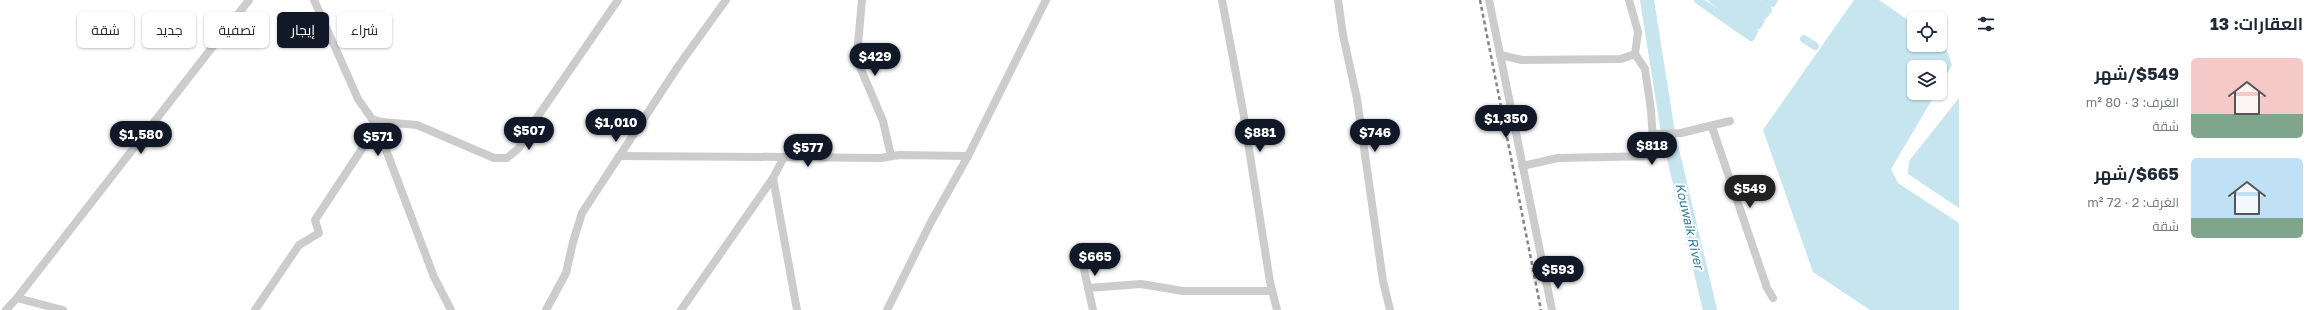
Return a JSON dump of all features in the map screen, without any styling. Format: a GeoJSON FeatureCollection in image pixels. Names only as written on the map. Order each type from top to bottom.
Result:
{"type":"FeatureCollection","features":[{"type":"Feature","properties":{"kind":"street"},"geometry":{"type":"LineString","coordinates":[[6,310],[17,298],[249,0]]}},
{"type":"Feature","properties":{"kind":"street"},"geometry":{"type":"LineString","coordinates":[[314,0],[358,99],[377,126],[434,277],[451,310]]}},
{"type":"Feature","properties":{"kind":"street"},"geometry":{"type":"LineString","coordinates":[[372,119],[382,122],[417,125],[494,158],[507,158],[519,148],[536,119],[618,0]]}},
{"type":"Feature","properties":{"kind":"street"},"geometry":{"type":"LineString","coordinates":[[546,310],[566,272],[582,213],[679,65],[726,0]]}},
{"type":"Feature","properties":{"kind":"street"},"geometry":{"type":"LineString","coordinates":[[862,0],[858,44],[860,67],[883,121],[891,156]]}},
{"type":"Feature","properties":{"kind":"street"},"geometry":{"type":"LineString","coordinates":[[887,310],[930,224],[968,156],[1046,0]]}},
{"type":"Feature","properties":{"kind":"street"},"geometry":{"type":"LineString","coordinates":[[1222,0],[1243,111],[1272,291],[1277,310]]}},
{"type":"Feature","properties":{"kind":"street"},"geometry":{"type":"LineString","coordinates":[[1338,0],[1343,35],[1357,99],[1383,281],[1390,310]]}},
{"type":"Feature","properties":{"kind":"street"},"geometry":{"type":"LineString","coordinates":[[1489,0],[1552,310]]}},
{"type":"Feature","properties":{"kind":"street"},"geometry":{"type":"LineString","coordinates":[[1522,166],[1558,158],[1654,156],[1645,69],[1636,54],[1638,32],[1629,0]]}},
{"type":"Feature","properties":{"kind":"street"},"geometry":{"type":"LineString","coordinates":[[1500,55],[1522,60],[1621,59],[1636,54]]}},
{"type":"Feature","properties":{"kind":"street"},"geometry":{"type":"LineString","coordinates":[[1652,134],[1664,135],[1682,133],[1712,127],[1730,121]]}},
{"type":"Feature","properties":{"kind":"street"},"geometry":{"type":"LineString","coordinates":[[255,310],[299,245],[320,233],[315,220],[377,126]]}},
{"type":"Feature","properties":{"kind":"street"},"geometry":{"type":"LineString","coordinates":[[1712,127],[1766,288],[1773,298]]}},
{"type":"Feature","properties":{"kind":"street"},"geometry":{"type":"LineString","coordinates":[[619,156],[968,156]]}},
{"type":"Feature","properties":{"kind":"street"},"geometry":{"type":"LineString","coordinates":[[681,310],[773,178],[784,157]]}},
{"type":"Feature","properties":{"kind":"street"},"geometry":{"type":"LineString","coordinates":[[773,178],[797,310]]}},
{"type":"Feature","properties":{"kind":"street"},"geometry":{"type":"LineString","coordinates":[[1079,247],[1093,310]]}},
{"type":"Feature","properties":{"kind":"street"},"geometry":{"type":"LineString","coordinates":[[1088,288],[1141,284],[1183,291],[1272,291]]}},
{"type":"Feature","properties":{"kind":"street"},"geometry":{"type":"LineString","coordinates":[[17,298],[63,310]]}},
{"type":"Feature","properties":{"kind":"street"},"geometry":{"type":"LineString","coordinates":[[686,302],[691,310]]}},
{"type":"Feature","properties":{"kind":"water"},"geometry":{"type":"Polygon","coordinates":[[[1854,0],[1879,0],[1907,19],[1907,52],[1947,51],[1952,65],[1947,74],[1947,60],[1907,60],[1907,100],[1932,100],[1891,169],[1898,183],[1959,223],[1959,310],[1870,310],[1813,272],[1763,130],[1854,0]]]}},
{"type":"Feature","properties":{"kind":"water"},"geometry":{"type":"Polygon","coordinates":[[[1959,98],[1959,208],[1908,174],[1909,161],[1959,98]]]}},
{"type":"Feature","properties":{"kind":"waterway","name":"Kouwaik River"},"geometry":{"type":"LineString","coordinates":[[1647,0],[1668,133],[1710,310]]}},
{"type":"Feature","properties":{"kind":"waterway"},"geometry":{"type":"LineString","coordinates":[[1698,0],[1751,37],[1754,31],[1713,0]]}},
{"type":"Feature","properties":{"kind":"waterway"},"geometry":{"type":"LineString","coordinates":[[1723,0],[1758,25],[1761,20],[1732,0]]}},
{"type":"Feature","properties":{"kind":"waterway"},"geometry":{"type":"LineString","coordinates":[[1743,0],[1764,15],[1768,10],[1754,0]]}},
{"type":"Feature","properties":{"kind":"waterway"},"geometry":{"type":"LineString","coordinates":[[1766,0],[1772,3],[1774,0]]}},
{"type":"Feature","properties":{"kind":"waterway"},"geometry":{"type":"LineString","coordinates":[[1804,39],[1815,46]]}},
{"type":"Feature","properties":{"kind":"railway"},"geometry":{"type":"LineString","coordinates":[[1480,0],[1541,310]]}}]}
